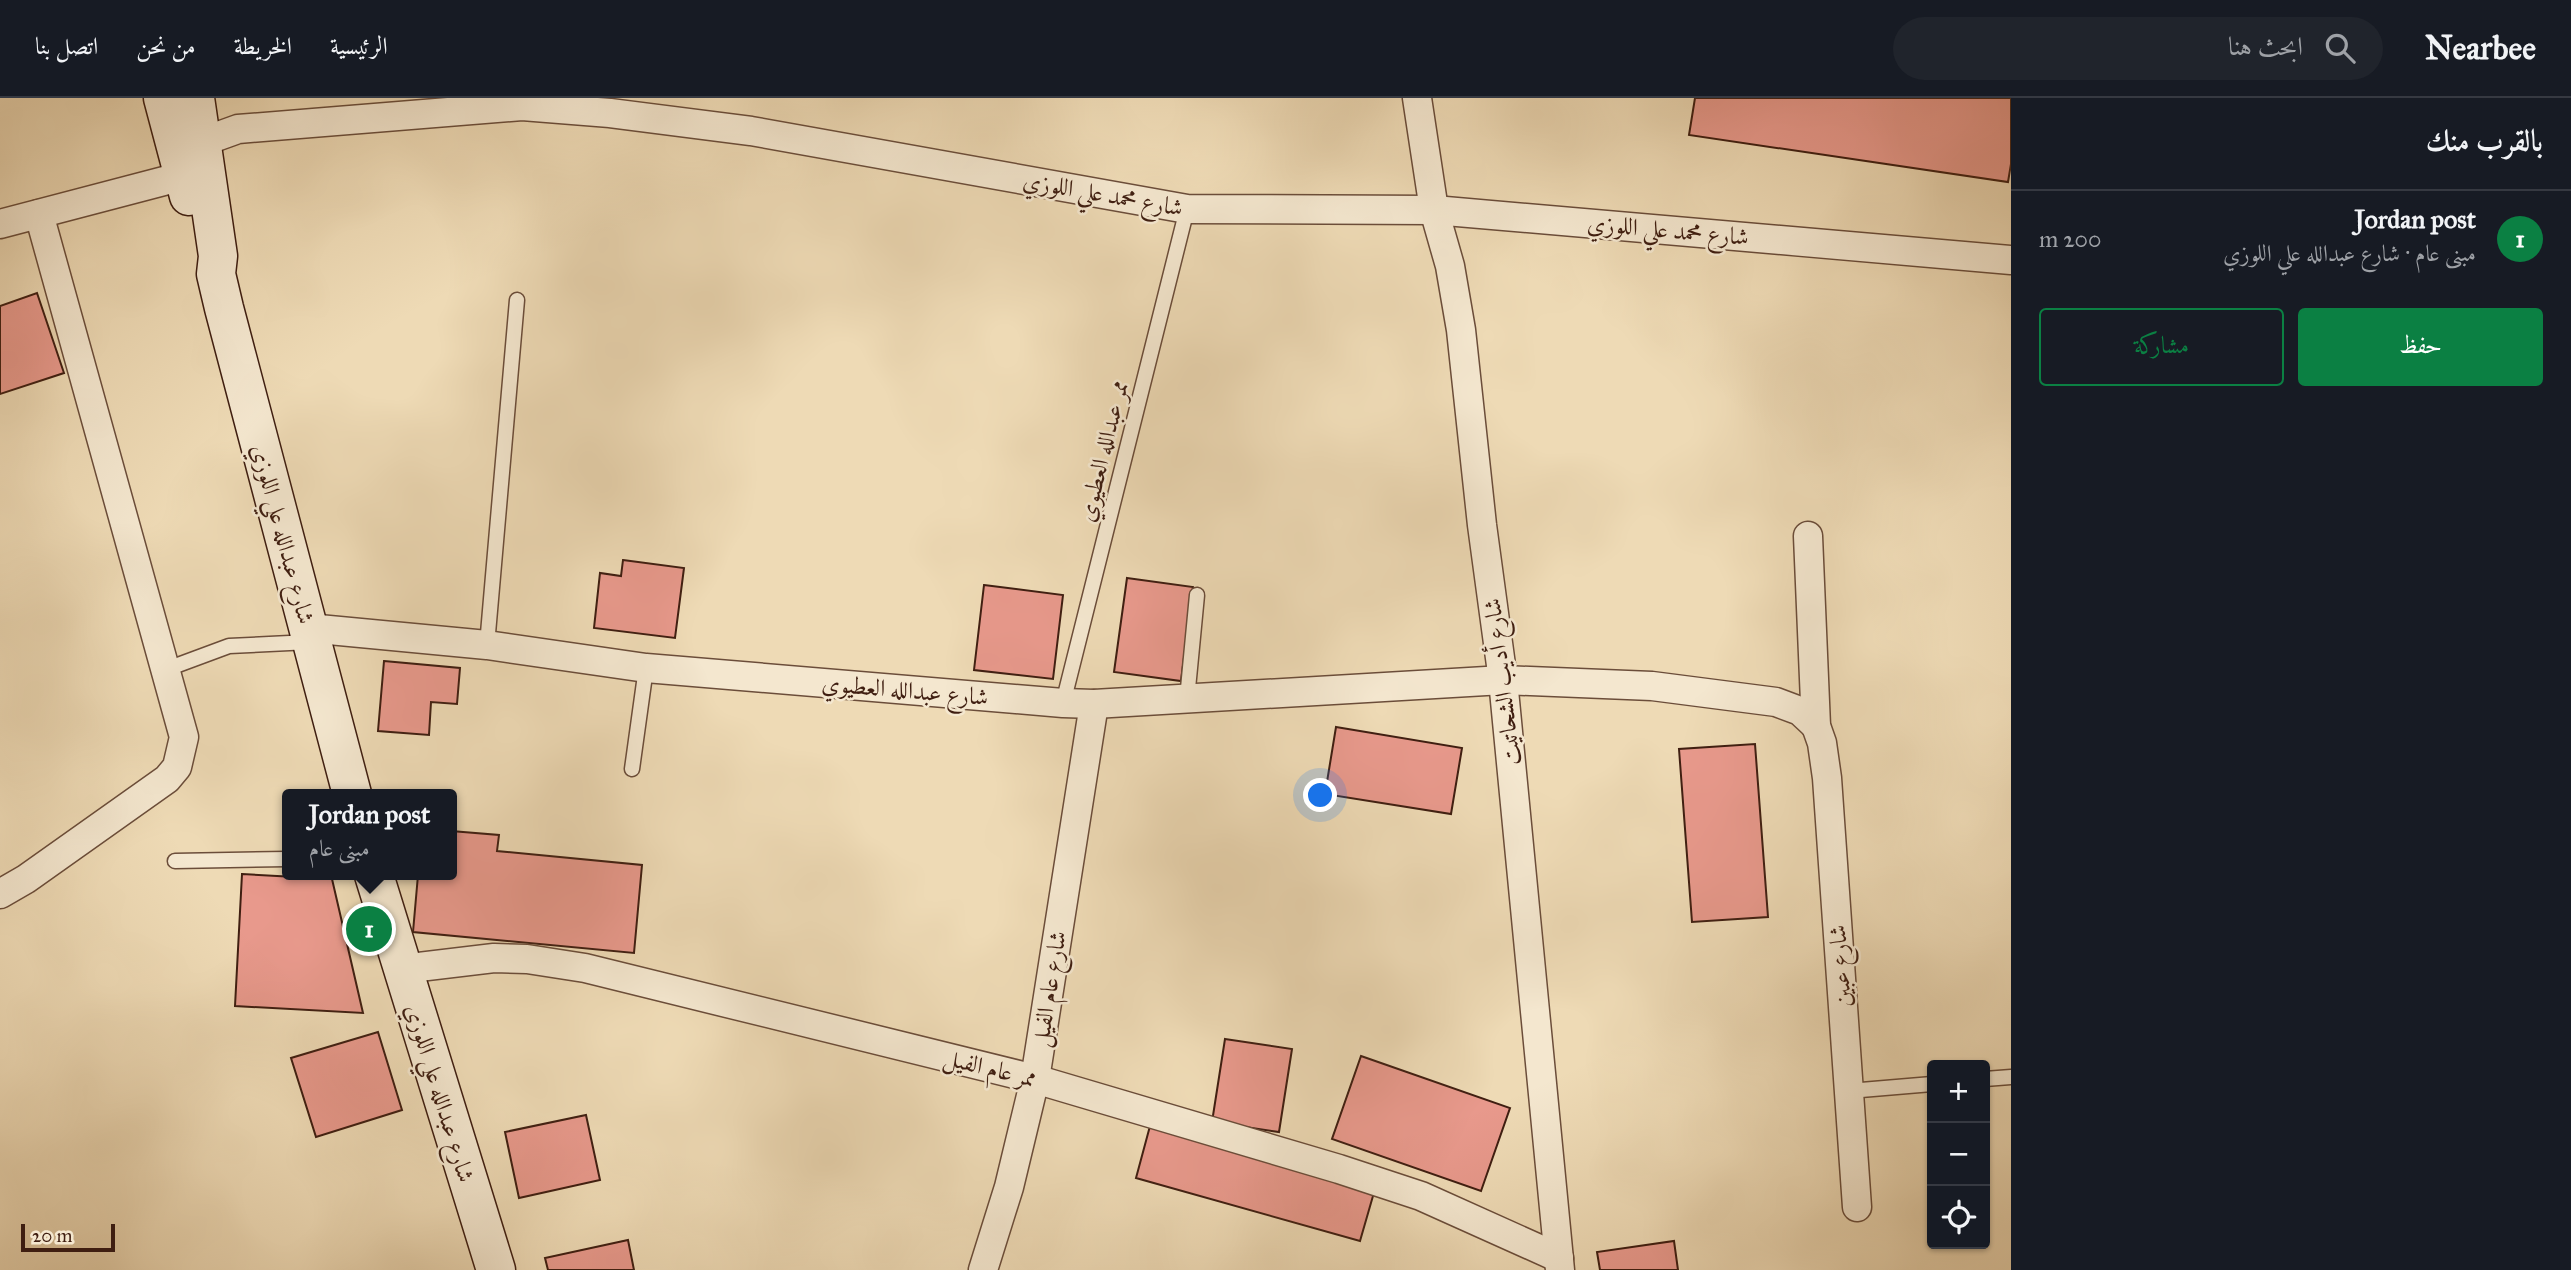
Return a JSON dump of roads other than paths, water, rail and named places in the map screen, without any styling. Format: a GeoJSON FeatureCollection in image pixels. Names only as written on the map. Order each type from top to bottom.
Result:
{"type":"FeatureCollection","features":[{"type":"Feature","properties":{"kind":"street","name":"شارع عبدالله علي اللوزي"},"geometry":{"type":"LineString","coordinates":[[163,98],[204,252],[216,274],[351,789]]}},
{"type":"Feature","properties":{"kind":"street","name":"شارع عبدالله علي اللوزي"},"geometry":{"type":"LineString","coordinates":[[195,98],[218,256],[216,274]]}},
{"type":"Feature","properties":{"kind":"street","name":"شارع أديب الشحاتيت"},"geometry":{"type":"LineString","coordinates":[[1417,98],[1434,210],[1450,266],[1461,330],[1482,525],[1503,680],[1560,1264]]}},
{"type":"Feature","properties":{"kind":"street","name":"شارع محمد علي اللوزي"},"geometry":{"type":"LineString","coordinates":[[202,142],[238,129],[522,106],[610,113],[751,131],[1187,209],[1434,210],[2011,260]]}},
{"type":"Feature","properties":{"kind":"street"},"geometry":{"type":"LineString","coordinates":[[0,225],[183,176]]}},
{"type":"Feature","properties":{"kind":"street"},"geometry":{"type":"LineString","coordinates":[[0,894],[167,779],[177,767],[183,752],[184,737],[39,214]]}},
{"type":"Feature","properties":{"kind":"street","name":"شارع عبين"},"geometry":{"type":"LineString","coordinates":[[1808,536],[1816,726],[1822,743],[1827,778],[1857,1207]]}},
{"type":"Feature","properties":{"kind":"street","name":"شارع عبدالله العطيوي"},"geometry":{"type":"LineString","coordinates":[[310,635],[487,645],[646,668],[1063,703],[1094,704],[1503,680]]}},
{"type":"Feature","properties":{"kind":"street"},"geometry":{"type":"LineString","coordinates":[[1503,680],[1652,687],[1776,702],[1800,711],[1816,726]]}},
{"type":"Feature","properties":{"kind":"street","name":"شارع عام الفيل"},"geometry":{"type":"LineString","coordinates":[[983,1270],[1009,1187],[1035,1079],[1094,704]]}},
{"type":"Feature","properties":{"kind":"street","name":"شارع عبدالله علي اللوزي"},"geometry":{"type":"LineString","coordinates":[[375,880],[496,1270]]}},
{"type":"Feature","properties":{"kind":"street","name":"ممر عام الفيل"},"geometry":{"type":"LineString","coordinates":[[402,969],[494,958],[527,959],[584,968],[1035,1079],[1421,1196],[1560,1264]]}},
{"type":"Feature","properties":{"kind":"lane","name":"ممر عبدالله العطيوي"},"geometry":{"type":"LineString","coordinates":[[1063,703],[1187,209]]}},
{"type":"Feature","properties":{"kind":"lane"},"geometry":{"type":"LineString","coordinates":[[487,645],[517,300]]}},
{"type":"Feature","properties":{"kind":"lane"},"geometry":{"type":"LineString","coordinates":[[1187,699],[1197,595]]}},
{"type":"Feature","properties":{"kind":"lane"},"geometry":{"type":"LineString","coordinates":[[166,669],[229,646],[310,635]]}},
{"type":"Feature","properties":{"kind":"lane"},"geometry":{"type":"LineString","coordinates":[[632,769],[646,668]]}},
{"type":"Feature","properties":{"kind":"lane"},"geometry":{"type":"LineString","coordinates":[[176,861],[282,859]]}},
{"type":"Feature","properties":{"kind":"lane"},"geometry":{"type":"LineString","coordinates":[[1990,1079],[2011,1077]]}},
{"type":"Feature","properties":{"kind":"lane"},"geometry":{"type":"LineString","coordinates":[[1849,1091],[1927,1084]]}},
{"type":"Feature","properties":{"kind":"place","name":"Jordan post"},"geometry":{"type":"Point","coordinates":[369,929]}}]}
